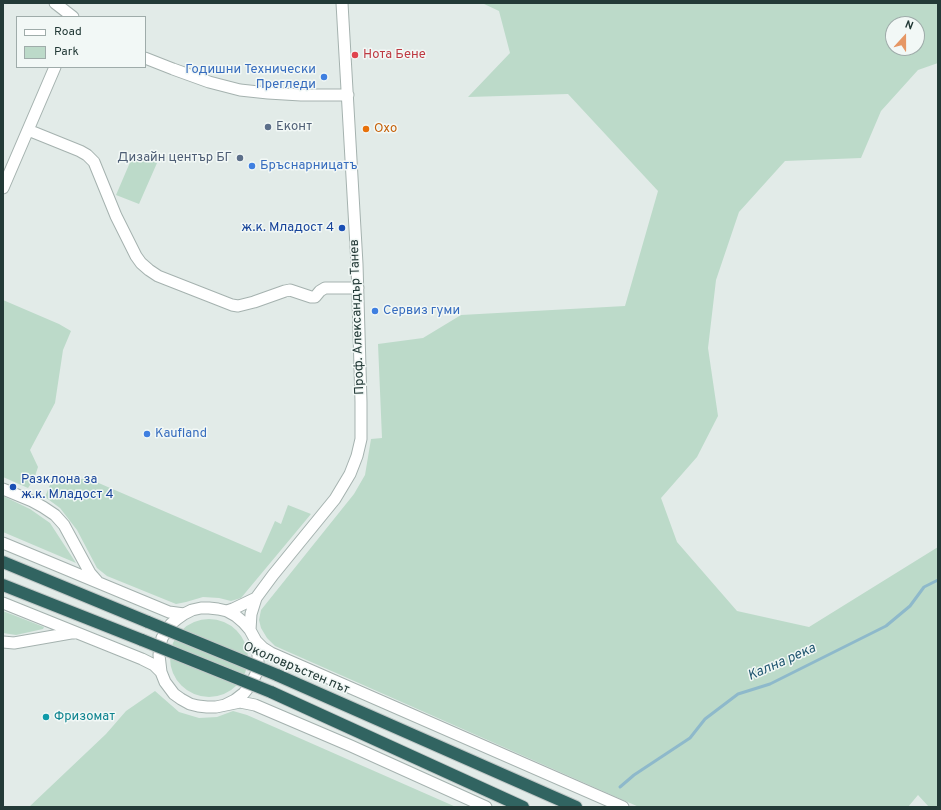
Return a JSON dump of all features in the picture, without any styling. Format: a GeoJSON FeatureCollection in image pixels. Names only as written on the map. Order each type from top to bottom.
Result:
{"type":"FeatureCollection","features":[{"type":"Feature","properties":{"kind":"highway","name":"Околовръстен път"},"geometry":{"type":"LineString","coordinates":[[3,562],[277,675],[576,807]]}},
{"type":"Feature","properties":{"kind":"highway"},"geometry":{"type":"LineString","coordinates":[[3,585],[270,692],[523,807]]}},
{"type":"Feature","properties":{"kind":"street"},"geometry":{"type":"LineString","coordinates":[[55,3],[72,16]]}},
{"type":"Feature","properties":{"kind":"street","name":"Проф. Александър Танев"},"geometry":{"type":"LineString","coordinates":[[250,630],[251,614],[256,598],[335,499],[350,474],[357,456],[361,439],[362,421],[358,288],[342,3]]}},
{"type":"Feature","properties":{"kind":"street"},"geometry":{"type":"LineString","coordinates":[[146,58],[208,82],[240,90],[274,94],[348,95]]}},
{"type":"Feature","properties":{"kind":"street"},"geometry":{"type":"LineString","coordinates":[[3,188],[55,68]]}},
{"type":"Feature","properties":{"kind":"street"},"geometry":{"type":"LineString","coordinates":[[28,130],[80,150],[94,162],[116,216],[136,256],[145,267],[158,276],[238,306],[290,290],[315,297],[325,288],[358,288]]}},
{"type":"Feature","properties":{"kind":"street"},"geometry":{"type":"LineString","coordinates":[[3,489],[32,501],[55,515],[67,530],[90,573],[97,582]]}},
{"type":"Feature","properties":{"kind":"street"},"geometry":{"type":"LineString","coordinates":[[3,543],[169,612],[184,614]]}},
{"type":"Feature","properties":{"kind":"street","name":"Проф. Александър Танев"},"geometry":{"type":"LineString","coordinates":[[227,611],[256,598]]}},
{"type":"Feature","properties":{"kind":"street"},"geometry":{"type":"LineString","coordinates":[[3,603],[154,665],[171,690],[181,699],[190,704],[216,707],[240,702],[255,705],[351,746],[486,807]]}},
{"type":"Feature","properties":{"kind":"street"},"geometry":{"type":"LineString","coordinates":[[160,672],[159,655],[162,638],[177,618],[192,610],[201,608],[227,611],[243,622],[250,630],[256,641],[263,648],[278,656],[623,807]]}},
{"type":"Feature","properties":{"kind":"street"},"geometry":{"type":"LineString","coordinates":[[3,642],[14,643],[71,633],[79,634]]}},
{"type":"Feature","properties":{"kind":"street"},"geometry":{"type":"LineString","coordinates":[[225,705],[244,693],[256,674],[258,652],[256,641]]}},
{"type":"Feature","properties":{"kind":"green space"},"geometry":{"type":"Polygon","coordinates":[[[482,3],[938,3],[938,63],[918,70],[881,111],[861,158],[785,161],[739,212],[716,280],[708,348],[718,416],[697,457],[661,498],[677,542],[737,611],[809,627],[938,547],[938,807],[929,807],[918,795],[908,807],[639,807],[275,646],[267,638],[261,628],[259,620],[261,610],[354,494],[365,475],[371,439],[382,438],[378,344],[423,338],[461,315],[625,306],[658,191],[568,94],[468,97],[510,53],[499,11],[482,3]]]}},
{"type":"Feature","properties":{"kind":"green space"},"geometry":{"type":"Polygon","coordinates":[[[134,153],[157,163],[139,204],[116,195],[134,153]]]}},
{"type":"Feature","properties":{"kind":"green space"},"geometry":{"type":"Polygon","coordinates":[[[3,300],[59,324],[71,331],[63,350],[55,403],[30,450],[38,467],[34,479],[28,488],[3,477],[3,300]]]}},
{"type":"Feature","properties":{"kind":"green space"},"geometry":{"type":"Polygon","coordinates":[[[87,478],[261,553],[275,521],[281,524],[288,505],[311,514],[241,598],[231,601],[219,598],[203,597],[176,604],[107,576],[97,568],[77,530],[60,508],[45,497],[50,485],[87,478]]]}},
{"type":"Feature","properties":{"kind":"green space"},"geometry":{"type":"Polygon","coordinates":[[[3,496],[30,509],[50,523],[76,563],[3,532],[3,496]]]}},
{"type":"Feature","properties":{"kind":"green space"},"geometry":{"type":"Polygon","coordinates":[[[3,611],[44,627],[43,629],[16,635],[3,633],[3,611]]]}},
{"type":"Feature","properties":{"kind":"green space"},"geometry":{"type":"Polygon","coordinates":[[[201,619],[217,619],[231,625],[242,636],[248,650],[248,666],[242,680],[231,691],[217,697],[201,697],[187,691],[176,680],[170,666],[170,650],[176,636],[187,625],[201,619]]]}},
{"type":"Feature","properties":{"kind":"green space"},"geometry":{"type":"Polygon","coordinates":[[[155,691],[179,712],[199,718],[217,717],[233,711],[247,715],[456,807],[29,807],[106,734],[126,711],[155,691]]]}},
{"type":"Feature","properties":{"kind":"waterway","name":"Кална река"},"geometry":{"type":"LineString","coordinates":[[620,787],[634,775],[690,738],[705,719],[738,694],[770,684],[886,626],[910,606],[924,587],[938,580]]}},
{"type":"Feature","properties":{"kind":"place","name":"Нота Бене"},"geometry":{"type":"Point","coordinates":[355,55]}},
{"type":"Feature","properties":{"kind":"place","name":"Годишни Технически Прегледи"},"geometry":{"type":"Point","coordinates":[324,77]}},
{"type":"Feature","properties":{"kind":"place","name":"Еконт"},"geometry":{"type":"Point","coordinates":[268,127]}},
{"type":"Feature","properties":{"kind":"place","name":"Охо"},"geometry":{"type":"Point","coordinates":[366,129]}},
{"type":"Feature","properties":{"kind":"place","name":"Дизайн център БГ"},"geometry":{"type":"Point","coordinates":[240,158]}},
{"type":"Feature","properties":{"kind":"place","name":"Бръснарницатъ"},"geometry":{"type":"Point","coordinates":[252,166]}},
{"type":"Feature","properties":{"kind":"place","name":"ж.к. Младост 4"},"geometry":{"type":"Point","coordinates":[342,228]}},
{"type":"Feature","properties":{"kind":"place","name":"Сервиз гуми"},"geometry":{"type":"Point","coordinates":[375,311]}},
{"type":"Feature","properties":{"kind":"place","name":"Kaufland"},"geometry":{"type":"Point","coordinates":[147,434]}},
{"type":"Feature","properties":{"kind":"place","name":"Разклона за ж.к. Младост 4"},"geometry":{"type":"Point","coordinates":[13,487]}},
{"type":"Feature","properties":{"kind":"place","name":"Фризомат"},"geometry":{"type":"Point","coordinates":[46,717]}}]}
